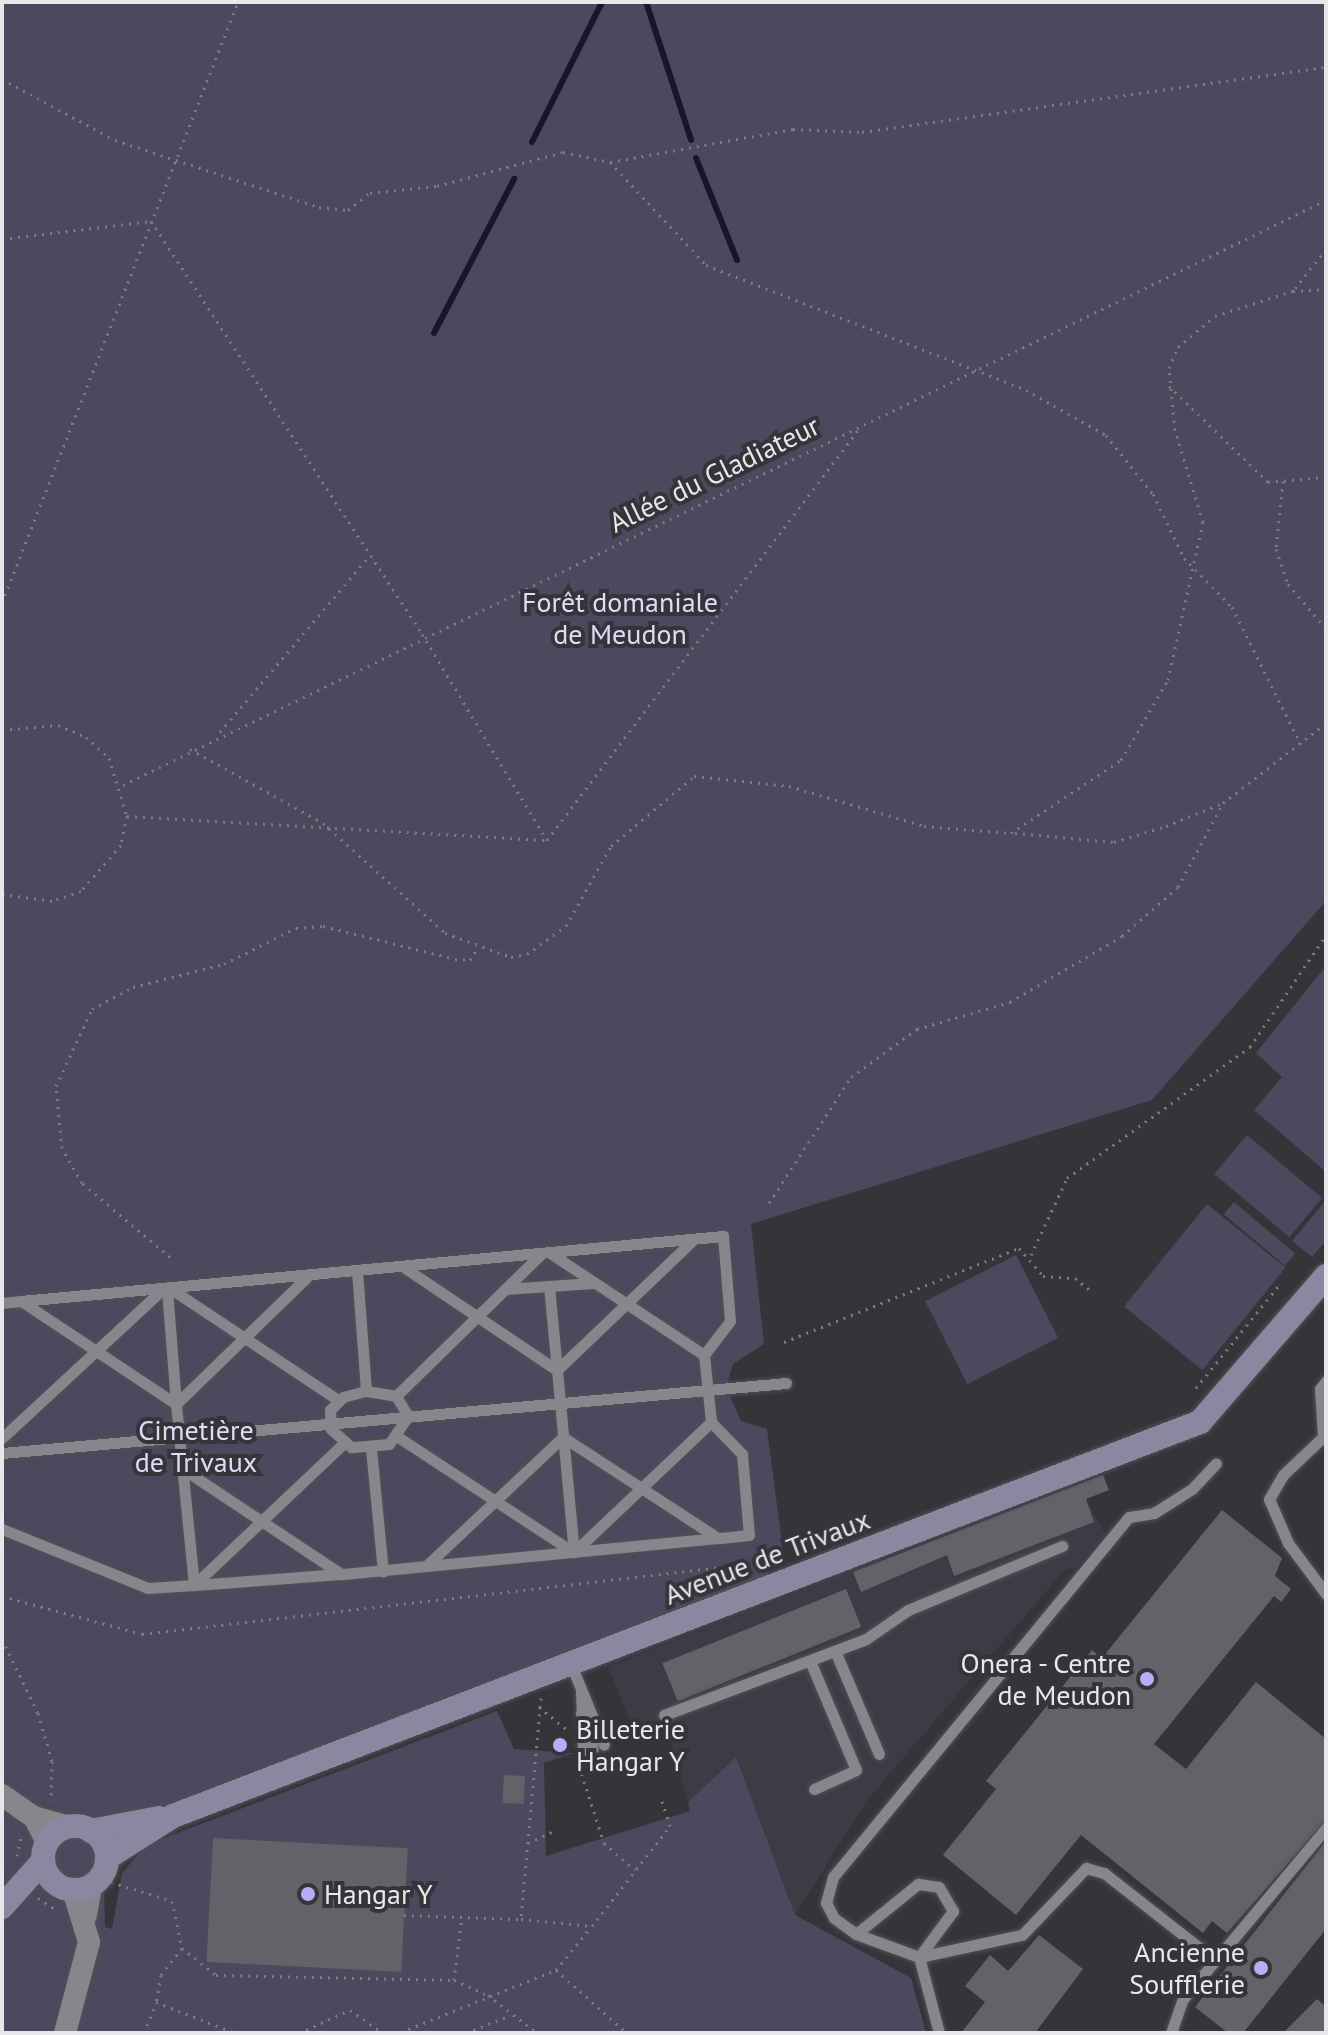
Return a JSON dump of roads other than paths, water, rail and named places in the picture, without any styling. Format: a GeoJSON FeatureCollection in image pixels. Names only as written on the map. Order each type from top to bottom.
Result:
{"type":"FeatureCollection","features":[{"type":"Feature","properties":{"kind":"main road","name":"Avenue de Trivaux"},"geometry":{"type":"LineString","coordinates":[[80,1829],[173,1816],[572,1667],[1200,1422],[1326,1276]]}},
{"type":"Feature","properties":{"kind":"main road","name":"Avenue de Trivaux"},"geometry":{"type":"LineString","coordinates":[[86,1878],[173,1816]]}},
{"type":"Feature","properties":{"kind":"main road"},"geometry":{"type":"LineString","coordinates":[[2,1907],[26,1885],[45,1852],[80,1829],[86,1878]]}},
{"type":"Feature","properties":{"kind":"main road"},"geometry":{"type":"LineString","coordinates":[[45,1852],[86,1878]]}},
{"type":"Feature","properties":{"kind":"main road"},"geometry":{"type":"LineString","coordinates":[[26,1885],[86,1878]]}},
{"type":"Feature","properties":{"kind":"street"},"geometry":{"type":"LineString","coordinates":[[2,1795],[34,1817],[80,1829]]}},
{"type":"Feature","properties":{"kind":"street"},"geometry":{"type":"LineString","coordinates":[[34,1817],[45,1852]]}},
{"type":"Feature","properties":{"kind":"street"},"geometry":{"type":"LineString","coordinates":[[65,2033],[89,1942],[86,1878]]}},
{"type":"Feature","properties":{"kind":"lane"},"geometry":{"type":"LineString","coordinates":[[2,1303],[405,1268],[723,1236],[730,1321],[704,1355],[704,1388],[711,1422],[742,1454],[749,1535],[383,1571],[148,1588],[2,1529]]}},
{"type":"Feature","properties":{"kind":"lane"},"geometry":{"type":"LineString","coordinates":[[557,1370],[693,1240]]}},
{"type":"Feature","properties":{"kind":"lane"},"geometry":{"type":"LineString","coordinates":[[546,1253],[704,1355]]}},
{"type":"Feature","properties":{"kind":"lane"},"geometry":{"type":"LineString","coordinates":[[396,1396],[546,1253]]}},
{"type":"Feature","properties":{"kind":"lane"},"geometry":{"type":"LineString","coordinates":[[405,1268],[557,1370]]}},
{"type":"Feature","properties":{"kind":"lane"},"geometry":{"type":"LineString","coordinates":[[357,1271],[366,1391]]}},
{"type":"Feature","properties":{"kind":"lane"},"geometry":{"type":"LineString","coordinates":[[176,1404],[306,1277]]}},
{"type":"Feature","properties":{"kind":"lane"},"geometry":{"type":"LineString","coordinates":[[505,1289],[594,1283]]}},
{"type":"Feature","properties":{"kind":"lane"},"geometry":{"type":"LineString","coordinates":[[549,1286],[574,1552]]}},
{"type":"Feature","properties":{"kind":"lane"},"geometry":{"type":"LineString","coordinates":[[167,1289],[338,1400]]}},
{"type":"Feature","properties":{"kind":"lane"},"geometry":{"type":"LineString","coordinates":[[2,1438],[167,1289]]}},
{"type":"Feature","properties":{"kind":"lane"},"geometry":{"type":"LineString","coordinates":[[167,1289],[194,1585]]}},
{"type":"Feature","properties":{"kind":"lane"},"geometry":{"type":"LineString","coordinates":[[21,1301],[176,1404]]}},
{"type":"Feature","properties":{"kind":"lane"},"geometry":{"type":"LineString","coordinates":[[1326,1381],[1320,1389],[1323,1437],[1283,1475],[1269,1499],[1288,1543],[1326,1594]]}},
{"type":"Feature","properties":{"kind":"lane"},"geometry":{"type":"LineString","coordinates":[[2,1453],[786,1383]]}},
{"type":"Feature","properties":{"kind":"lane"},"geometry":{"type":"LineString","coordinates":[[338,1400],[366,1391],[396,1396],[408,1416]]}},
{"type":"Feature","properties":{"kind":"lane"},"geometry":{"type":"LineString","coordinates":[[329,1423],[338,1400]]}},
{"type":"Feature","properties":{"kind":"lane"},"geometry":{"type":"LineString","coordinates":[[329,1423],[343,1444],[371,1449],[398,1437],[408,1416]]}},
{"type":"Feature","properties":{"kind":"lane"},"geometry":{"type":"LineString","coordinates":[[574,1552],[711,1422]]}},
{"type":"Feature","properties":{"kind":"lane"},"geometry":{"type":"LineString","coordinates":[[398,1437],[574,1552]]}},
{"type":"Feature","properties":{"kind":"lane"},"geometry":{"type":"LineString","coordinates":[[563,1437],[718,1538]]}},
{"type":"Feature","properties":{"kind":"lane"},"geometry":{"type":"LineString","coordinates":[[426,1566],[563,1437]]}},
{"type":"Feature","properties":{"kind":"lane"},"geometry":{"type":"LineString","coordinates":[[194,1585],[343,1444]]}},
{"type":"Feature","properties":{"kind":"lane"},"geometry":{"type":"LineString","coordinates":[[371,1449],[383,1571]]}},
{"type":"Feature","properties":{"kind":"lane"},"geometry":{"type":"LineString","coordinates":[[1215,1960],[1104,1873],[1086,1868],[1022,1935],[919,1957],[856,1934],[826,1903],[833,1877],[1129,1517],[1154,1513],[1192,1489],[1216,1463]]}},
{"type":"Feature","properties":{"kind":"lane"},"geometry":{"type":"LineString","coordinates":[[183,1469],[341,1574]]}},
{"type":"Feature","properties":{"kind":"lane"},"geometry":{"type":"LineString","coordinates":[[664,1715],[835,1651],[908,1610],[1062,1546]]}},
{"type":"Feature","properties":{"kind":"lane"},"geometry":{"type":"LineString","coordinates":[[835,1651],[879,1754]]}},
{"type":"Feature","properties":{"kind":"lane"},"geometry":{"type":"LineString","coordinates":[[810,1661],[856,1770],[814,1789]]}},
{"type":"Feature","properties":{"kind":"lane"},"geometry":{"type":"LineString","coordinates":[[572,1667],[581,1690],[589,1749],[578,1706],[581,1690]]}},
{"type":"Feature","properties":{"kind":"lane"},"geometry":{"type":"LineString","coordinates":[[1171,2033],[1174,2013],[1326,1828]]}},
{"type":"Feature","properties":{"kind":"lane"},"geometry":{"type":"LineString","coordinates":[[856,1934],[918,1884],[939,1887],[953,1911],[919,1957]]}},
{"type":"Feature","properties":{"kind":"lane"},"geometry":{"type":"LineString","coordinates":[[919,1957],[939,2033]]}},
{"type":"Feature","properties":{"kind":"waterway"},"geometry":{"type":"LineString","coordinates":[[532,142],[602,2]]}},
{"type":"Feature","properties":{"kind":"waterway"},"geometry":{"type":"LineString","coordinates":[[646,2],[691,140]]}},
{"type":"Feature","properties":{"kind":"waterway"},"geometry":{"type":"LineString","coordinates":[[696,158],[737,260]]}},
{"type":"Feature","properties":{"kind":"waterway"},"geometry":{"type":"LineString","coordinates":[[434,333],[514,179]]}},
{"type":"Feature","properties":{"kind":"place","name":"Onera - Centre de Meudon"},"geometry":{"type":"Point","coordinates":[1147,1679]}},
{"type":"Feature","properties":{"kind":"place","name":"Billeterie Hangar Y"},"geometry":{"type":"Point","coordinates":[560,1745]}},
{"type":"Feature","properties":{"kind":"place","name":"Hangar Y"},"geometry":{"type":"Point","coordinates":[308,1894]}},
{"type":"Feature","properties":{"kind":"place","name":"Ancienne Soufflerie"},"geometry":{"type":"Point","coordinates":[1261,1968]}},
{"type":"Feature","properties":{"kind":"park label","name":"Forêt domaniale de Meudon"},"geometry":{"type":"Point","coordinates":[620,618]}},
{"type":"Feature","properties":{"kind":"park label","name":"Cimetière de Trivaux"},"geometry":{"type":"Point","coordinates":[196,1446]}}]}
